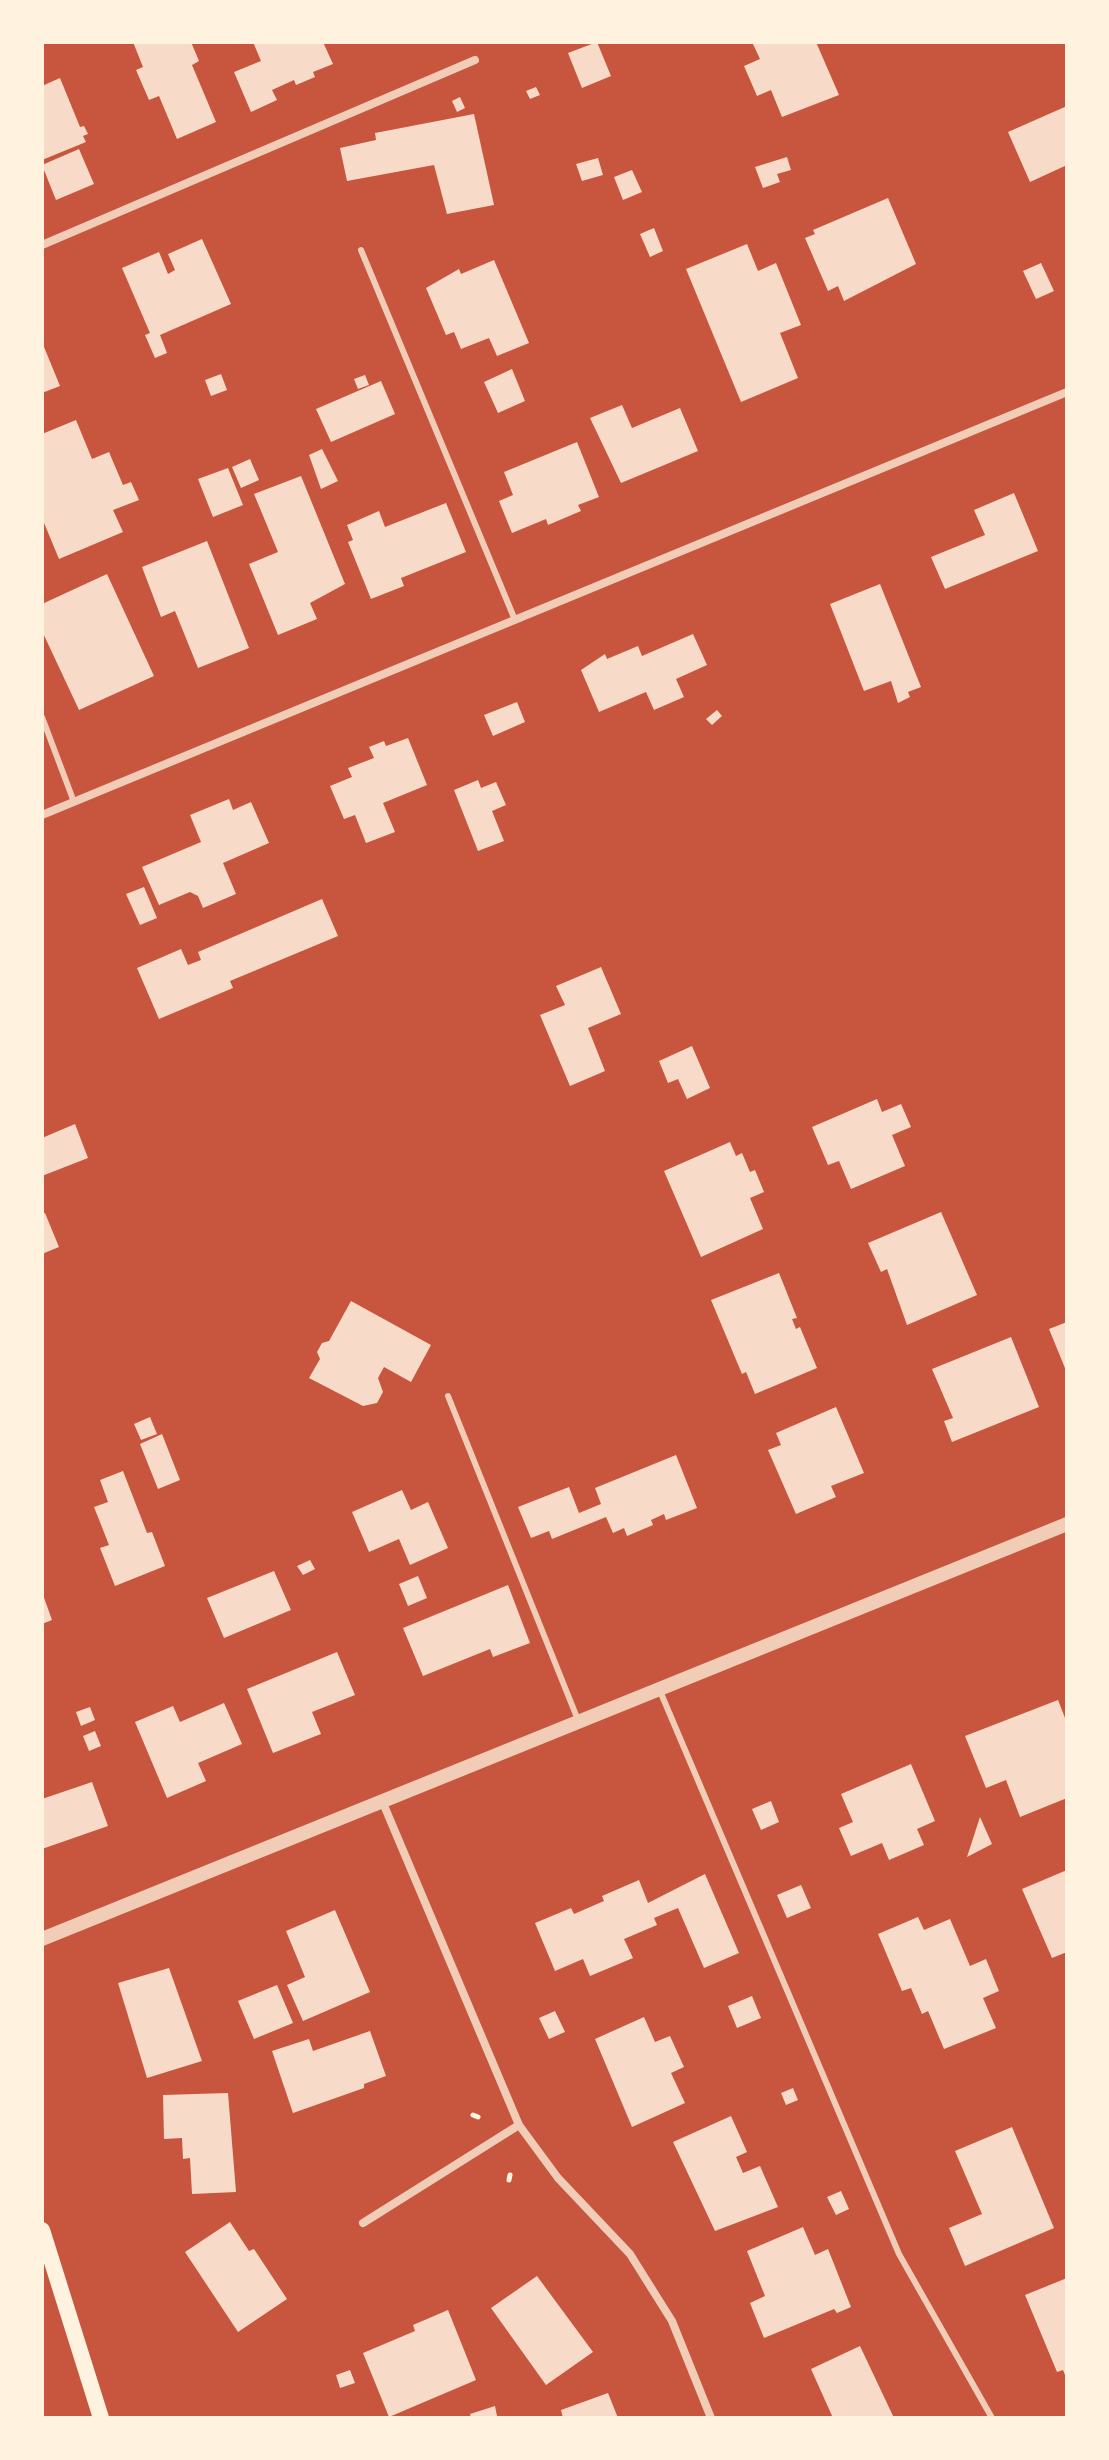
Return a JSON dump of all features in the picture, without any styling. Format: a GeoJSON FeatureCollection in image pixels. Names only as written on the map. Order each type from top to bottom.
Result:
{"type":"FeatureCollection","features":[{"type":"Feature","properties":{"kind":"main road"},"geometry":{"type":"LineString","coordinates":[[42,2230],[101,2418]]}},
{"type":"Feature","properties":{"kind":"street"},"geometry":{"type":"LineString","coordinates":[[42,245],[475,60]]}},
{"type":"Feature","properties":{"kind":"street"},"geometry":{"type":"LineString","coordinates":[[42,815],[1067,392]]}},
{"type":"Feature","properties":{"kind":"street"},"geometry":{"type":"LineString","coordinates":[[42,1939],[1067,1524]]}},
{"type":"Feature","properties":{"kind":"street"},"geometry":{"type":"LineString","coordinates":[[383,1803],[519,2125],[558,2178],[630,2254],[672,2321],[711,2418]]}},
{"type":"Feature","properties":{"kind":"street"},"geometry":{"type":"LineString","coordinates":[[363,2223],[519,2125]]}},
{"type":"Feature","properties":{"kind":"lane"},"geometry":{"type":"LineString","coordinates":[[361,250],[515,620]]}},
{"type":"Feature","properties":{"kind":"lane"},"geometry":{"type":"LineString","coordinates":[[42,717],[74,802]]}},
{"type":"Feature","properties":{"kind":"lane"},"geometry":{"type":"LineString","coordinates":[[42,750],[53,746]]}},
{"type":"Feature","properties":{"kind":"lane"},"geometry":{"type":"LineString","coordinates":[[448,1396],[579,1723]]}},
{"type":"Feature","properties":{"kind":"lane"},"geometry":{"type":"LineString","coordinates":[[660,1691],[899,2254],[992,2418]]}},
{"type":"Feature","properties":{"kind":"building"},"geometry":{"type":"Polygon","coordinates":[[[133,42],[191,42],[199,61],[192,65],[216,122],[177,139],[159,96],[149,100],[136,70],[143,67],[133,42]]]}},
{"type":"Feature","properties":{"kind":"building"},"geometry":{"type":"Polygon","coordinates":[[[253,42],[323,42],[333,64],[313,72],[315,77],[296,85],[294,80],[272,90],[277,100],[251,112],[234,72],[261,61],[253,42]]]}},
{"type":"Feature","properties":{"kind":"building"},"geometry":{"type":"Polygon","coordinates":[[[597,42],[611,76],[582,88],[568,53],[597,42]]]}},
{"type":"Feature","properties":{"kind":"building"},"geometry":{"type":"Polygon","coordinates":[[[752,42],[816,42],[839,95],[782,117],[771,90],[757,96],[744,66],[760,59],[752,42]]]}},
{"type":"Feature","properties":{"kind":"building"},"geometry":{"type":"Polygon","coordinates":[[[60,78],[80,127],[84,126],[88,134],[83,136],[86,142],[42,160],[42,86],[60,78]]]}},
{"type":"Feature","properties":{"kind":"building"},"geometry":{"type":"Polygon","coordinates":[[[536,87],[540,95],[530,99],[526,91],[536,87]]]}},
{"type":"Feature","properties":{"kind":"building"},"geometry":{"type":"Polygon","coordinates":[[[460,97],[465,108],[457,112],[452,101],[460,97]]]}},
{"type":"Feature","properties":{"kind":"building"},"geometry":{"type":"Polygon","coordinates":[[[1067,106],[1067,165],[1030,182],[1008,132],[1067,106]]]}},
{"type":"Feature","properties":{"kind":"building"},"geometry":{"type":"Polygon","coordinates":[[[474,114],[494,205],[447,214],[434,165],[347,181],[340,148],[376,140],[375,133],[474,114]]]}},
{"type":"Feature","properties":{"kind":"building"},"geometry":{"type":"Polygon","coordinates":[[[79,149],[94,184],[56,200],[42,165],[79,149]]]}},
{"type":"Feature","properties":{"kind":"building"},"geometry":{"type":"Polygon","coordinates":[[[787,157],[791,170],[777,174],[780,182],[763,188],[755,167],[787,157]]]}},
{"type":"Feature","properties":{"kind":"building"},"geometry":{"type":"Polygon","coordinates":[[[598,158],[603,175],[582,181],[576,164],[598,158]]]}},
{"type":"Feature","properties":{"kind":"building"},"geometry":{"type":"Polygon","coordinates":[[[632,170],[642,192],[623,200],[614,177],[632,170]]]}},
{"type":"Feature","properties":{"kind":"building"},"geometry":{"type":"Polygon","coordinates":[[[888,198],[916,264],[844,301],[838,286],[828,291],[805,238],[815,234],[813,230],[888,198]]]}},
{"type":"Feature","properties":{"kind":"building"},"geometry":{"type":"Polygon","coordinates":[[[654,228],[663,251],[650,257],[640,234],[654,228]]]}},
{"type":"Feature","properties":{"kind":"building"},"geometry":{"type":"Polygon","coordinates":[[[202,239],[231,304],[160,335],[167,353],[155,358],[145,335],[150,333],[122,268],[159,252],[168,274],[175,270],[168,254],[202,239]]]}},
{"type":"Feature","properties":{"kind":"building"},"geometry":{"type":"Polygon","coordinates":[[[747,244],[758,271],[776,263],[801,325],[780,333],[798,378],[741,402],[686,269],[747,244]]]}},
{"type":"Feature","properties":{"kind":"building"},"geometry":{"type":"Polygon","coordinates":[[[494,260],[529,343],[497,356],[489,338],[461,349],[454,332],[446,335],[426,288],[459,269],[461,274],[494,260]]]}},
{"type":"Feature","properties":{"kind":"building"},"geometry":{"type":"Polygon","coordinates":[[[1041,263],[1054,291],[1036,299],[1023,271],[1041,263]]]}},
{"type":"Feature","properties":{"kind":"building"},"geometry":{"type":"Polygon","coordinates":[[[42,342],[60,386],[42,393],[42,342]]]}},
{"type":"Feature","properties":{"kind":"building"},"geometry":{"type":"Polygon","coordinates":[[[512,369],[525,401],[498,413],[484,382],[512,369]]]}},
{"type":"Feature","properties":{"kind":"building"},"geometry":{"type":"Polygon","coordinates":[[[221,374],[227,390],[211,396],[205,380],[221,374]]]}},
{"type":"Feature","properties":{"kind":"building"},"geometry":{"type":"Polygon","coordinates":[[[365,375],[369,385],[358,389],[354,379],[365,375]]]}},
{"type":"Feature","properties":{"kind":"building"},"geometry":{"type":"Polygon","coordinates":[[[381,381],[395,414],[331,442],[316,409],[381,381]]]}},
{"type":"Feature","properties":{"kind":"building"},"geometry":{"type":"Polygon","coordinates":[[[622,405],[632,428],[680,408],[698,451],[621,483],[590,418],[622,405]]]}},
{"type":"Feature","properties":{"kind":"building"},"geometry":{"type":"Polygon","coordinates":[[[76,420],[92,459],[109,452],[123,485],[131,482],[139,500],[113,510],[123,532],[59,559],[42,518],[42,434],[76,420]]]}},
{"type":"Feature","properties":{"kind":"building"},"geometry":{"type":"Polygon","coordinates":[[[577,442],[599,497],[578,505],[581,511],[548,525],[546,519],[512,533],[499,501],[513,495],[504,472],[577,442]]]}},
{"type":"Feature","properties":{"kind":"building"},"geometry":{"type":"Polygon","coordinates":[[[322,449],[338,481],[321,489],[309,455],[322,449]]]}},
{"type":"Feature","properties":{"kind":"building"},"geometry":{"type":"Polygon","coordinates":[[[250,459],[259,480],[241,488],[232,467],[250,459]]]}},
{"type":"Feature","properties":{"kind":"building"},"geometry":{"type":"Polygon","coordinates":[[[228,468],[243,505],[213,517],[198,479],[228,468]]]}},
{"type":"Feature","properties":{"kind":"building"},"geometry":{"type":"Polygon","coordinates":[[[301,476],[345,584],[310,603],[317,619],[278,635],[249,564],[278,552],[254,494],[301,476]]]}},
{"type":"Feature","properties":{"kind":"building"},"geometry":{"type":"Polygon","coordinates":[[[1014,493],[1038,551],[945,589],[931,557],[985,535],[974,510],[1014,493]]]}},
{"type":"Feature","properties":{"kind":"building"},"geometry":{"type":"Polygon","coordinates":[[[446,503],[466,552],[401,578],[404,586],[371,599],[348,542],[353,540],[347,525],[379,511],[385,527],[446,503]]]}},
{"type":"Feature","properties":{"kind":"building"},"geometry":{"type":"Polygon","coordinates":[[[207,541],[249,648],[198,668],[175,611],[161,617],[142,567],[207,541]]]}},
{"type":"Feature","properties":{"kind":"building"},"geometry":{"type":"Polygon","coordinates":[[[107,574],[154,676],[79,710],[42,631],[42,604],[107,574]]]}},
{"type":"Feature","properties":{"kind":"building"},"geometry":{"type":"Polygon","coordinates":[[[880,584],[921,687],[908,692],[910,697],[898,703],[891,681],[864,691],[830,604],[880,584]]]}},
{"type":"Feature","properties":{"kind":"building"},"geometry":{"type":"Polygon","coordinates":[[[693,634],[707,665],[676,679],[684,697],[654,710],[646,692],[599,712],[581,670],[605,654],[607,659],[638,646],[642,656],[693,634]]]}},
{"type":"Feature","properties":{"kind":"building"},"geometry":{"type":"Polygon","coordinates":[[[517,702],[525,722],[493,736],[484,715],[517,702]]]}},
{"type":"Feature","properties":{"kind":"building"},"geometry":{"type":"Polygon","coordinates":[[[717,710],[722,716],[712,725],[706,719],[717,710]]]}},
{"type":"Feature","properties":{"kind":"building"},"geometry":{"type":"Polygon","coordinates":[[[408,738],[427,785],[383,803],[395,832],[366,843],[355,815],[344,819],[330,786],[352,777],[348,768],[374,758],[369,747],[384,741],[386,746],[408,738]]]}},
{"type":"Feature","properties":{"kind":"building"},"geometry":{"type":"Polygon","coordinates":[[[478,780],[481,788],[496,782],[506,805],[492,811],[504,841],[478,851],[454,790],[478,780]]]}},
{"type":"Feature","properties":{"kind":"building"},"geometry":{"type":"Polygon","coordinates":[[[229,799],[233,810],[251,802],[269,843],[223,863],[236,894],[203,908],[198,896],[190,892],[159,905],[142,867],[201,842],[190,815],[229,799]]]}},
{"type":"Feature","properties":{"kind":"building"},"geometry":{"type":"Polygon","coordinates":[[[144,887],[157,918],[140,925],[126,894],[144,887]]]}},
{"type":"Feature","properties":{"kind":"building"},"geometry":{"type":"Polygon","coordinates":[[[322,899],[338,936],[230,981],[233,988],[159,1019],[137,968],[181,949],[188,965],[201,960],[198,952],[322,899]]]}},
{"type":"Feature","properties":{"kind":"building"},"geometry":{"type":"Polygon","coordinates":[[[601,967],[621,1014],[588,1028],[605,1071],[570,1086],[540,1015],[565,1005],[556,986],[601,967]]]}},
{"type":"Feature","properties":{"kind":"building"},"geometry":{"type":"Polygon","coordinates":[[[692,1046],[710,1088],[687,1099],[678,1079],[668,1083],[659,1061],[692,1046]]]}},
{"type":"Feature","properties":{"kind":"building"},"geometry":{"type":"Polygon","coordinates":[[[877,1099],[882,1112],[901,1104],[911,1127],[892,1135],[905,1166],[851,1189],[839,1161],[828,1165],[812,1127],[877,1099]]]}},
{"type":"Feature","properties":{"kind":"building"},"geometry":{"type":"Polygon","coordinates":[[[75,1124],[88,1158],[42,1176],[42,1138],[75,1124]]]}},
{"type":"Feature","properties":{"kind":"building"},"geometry":{"type":"Polygon","coordinates":[[[730,1142],[736,1156],[742,1153],[750,1172],[755,1170],[764,1192],[750,1198],[763,1229],[701,1257],[664,1171],[730,1142]]]}},
{"type":"Feature","properties":{"kind":"building"},"geometry":{"type":"Polygon","coordinates":[[[941,1212],[977,1295],[907,1325],[887,1269],[881,1272],[868,1243],[941,1212]]]}},
{"type":"Feature","properties":{"kind":"building"},"geometry":{"type":"Polygon","coordinates":[[[45,1213],[59,1247],[42,1254],[42,1214],[45,1213]]]}},
{"type":"Feature","properties":{"kind":"building"},"geometry":{"type":"Polygon","coordinates":[[[779,1273],[797,1318],[792,1319],[796,1329],[800,1327],[817,1368],[755,1394],[746,1372],[742,1374],[711,1300],[779,1273]]]}},
{"type":"Feature","properties":{"kind":"building"},"geometry":{"type":"Polygon","coordinates":[[[351,1301],[431,1345],[411,1382],[384,1367],[378,1378],[383,1392],[377,1403],[363,1406],[309,1378],[320,1359],[317,1352],[322,1343],[329,1341],[351,1301]]]}},
{"type":"Feature","properties":{"kind":"building"},"geometry":{"type":"Polygon","coordinates":[[[1067,1322],[1067,1373],[1049,1329],[1067,1322]]]}},
{"type":"Feature","properties":{"kind":"building"},"geometry":{"type":"Polygon","coordinates":[[[1011,1337],[1039,1407],[952,1442],[944,1421],[953,1418],[932,1369],[1011,1337]]]}},
{"type":"Feature","properties":{"kind":"building"},"geometry":{"type":"Polygon","coordinates":[[[836,1407],[864,1473],[831,1486],[836,1497],[796,1514],[768,1450],[781,1445],[776,1433],[836,1407]]]}},
{"type":"Feature","properties":{"kind":"building"},"geometry":{"type":"Polygon","coordinates":[[[150,1417],[157,1434],[141,1440],[134,1424],[150,1417]]]}},
{"type":"Feature","properties":{"kind":"building"},"geometry":{"type":"Polygon","coordinates":[[[162,1434],[180,1480],[158,1489],[140,1444],[162,1434]]]}},
{"type":"Feature","properties":{"kind":"building"},"geometry":{"type":"Polygon","coordinates":[[[676,1455],[697,1508],[666,1520],[664,1514],[651,1520],[653,1525],[627,1536],[624,1528],[613,1533],[606,1517],[552,1539],[549,1531],[531,1538],[518,1507],[569,1487],[579,1513],[601,1504],[595,1488],[676,1455]]]}},
{"type":"Feature","properties":{"kind":"building"},"geometry":{"type":"Polygon","coordinates":[[[123,1471],[147,1533],[152,1532],[165,1566],[115,1586],[100,1548],[109,1545],[94,1507],[108,1502],[100,1480],[123,1471]]]}},
{"type":"Feature","properties":{"kind":"building"},"geometry":{"type":"Polygon","coordinates":[[[402,1490],[411,1510],[428,1502],[448,1548],[410,1565],[399,1539],[369,1552],[352,1512],[402,1490]]]}},
{"type":"Feature","properties":{"kind":"building"},"geometry":{"type":"Polygon","coordinates":[[[310,1560],[315,1569],[303,1575],[297,1566],[310,1560]]]}},
{"type":"Feature","properties":{"kind":"building"},"geometry":{"type":"Polygon","coordinates":[[[274,1571],[291,1610],[224,1638],[207,1598],[274,1571]]]}},
{"type":"Feature","properties":{"kind":"building"},"geometry":{"type":"Polygon","coordinates":[[[418,1576],[427,1598],[408,1606],[399,1584],[418,1576]]]}},
{"type":"Feature","properties":{"kind":"building"},"geometry":{"type":"Polygon","coordinates":[[[508,1585],[530,1643],[493,1657],[490,1649],[423,1676],[403,1628],[508,1585]]]}},
{"type":"Feature","properties":{"kind":"building"},"geometry":{"type":"Polygon","coordinates":[[[42,1592],[52,1620],[42,1624],[42,1592]]]}},
{"type":"Feature","properties":{"kind":"building"},"geometry":{"type":"Polygon","coordinates":[[[337,1652],[355,1695],[312,1712],[321,1734],[273,1753],[247,1689],[337,1652]]]}},
{"type":"Feature","properties":{"kind":"building"},"geometry":{"type":"Polygon","coordinates":[[[1058,1700],[1067,1723],[1067,1798],[1020,1817],[1006,1780],[986,1788],[965,1736],[1058,1700]]]}},
{"type":"Feature","properties":{"kind":"building"},"geometry":{"type":"Polygon","coordinates":[[[224,1703],[242,1744],[198,1763],[206,1781],[167,1798],[135,1722],[173,1706],[180,1722],[224,1703]]]}},
{"type":"Feature","properties":{"kind":"building"},"geometry":{"type":"Polygon","coordinates":[[[90,1707],[95,1720],[81,1726],[76,1712],[90,1707]]]}},
{"type":"Feature","properties":{"kind":"building"},"geometry":{"type":"Polygon","coordinates":[[[95,1731],[101,1746],[89,1751],[83,1736],[95,1731]]]}},
{"type":"Feature","properties":{"kind":"building"},"geometry":{"type":"Polygon","coordinates":[[[911,1764],[935,1821],[917,1829],[924,1845],[889,1860],[882,1843],[851,1856],[839,1828],[853,1822],[841,1794],[911,1764]]]}},
{"type":"Feature","properties":{"kind":"building"},"geometry":{"type":"Polygon","coordinates":[[[92,1782],[108,1826],[42,1849],[42,1799],[92,1782]]]}},
{"type":"Feature","properties":{"kind":"building"},"geometry":{"type":"Polygon","coordinates":[[[771,1801],[779,1822],[761,1830],[752,1809],[771,1801]]]}},
{"type":"Feature","properties":{"kind":"building"},"geometry":{"type":"Polygon","coordinates":[[[980,1817],[992,1844],[967,1857],[980,1817]]]}},
{"type":"Feature","properties":{"kind":"building"},"geometry":{"type":"Polygon","coordinates":[[[1067,1870],[1067,1952],[1052,1958],[1022,1889],[1067,1870]]]}},
{"type":"Feature","properties":{"kind":"building"},"geometry":{"type":"Polygon","coordinates":[[[705,1874],[739,1953],[704,1968],[678,1908],[654,1918],[657,1925],[624,1939],[633,1958],[590,1976],[583,1959],[555,1971],[535,1923],[571,1908],[574,1914],[604,1901],[602,1896],[639,1880],[648,1903],[705,1874]]]}},
{"type":"Feature","properties":{"kind":"building"},"geometry":{"type":"Polygon","coordinates":[[[801,1885],[811,1908],[787,1918],[777,1895],[801,1885]]]}},
{"type":"Feature","properties":{"kind":"building"},"geometry":{"type":"Polygon","coordinates":[[[335,1910],[370,1992],[303,2021],[287,1985],[305,1977],[286,1931],[335,1910]]]}},
{"type":"Feature","properties":{"kind":"building"},"geometry":{"type":"Polygon","coordinates":[[[918,1917],[924,1930],[950,1919],[970,1966],[986,1959],[999,1991],[983,1998],[996,2028],[944,2049],[928,2011],[922,2014],[911,1988],[902,1991],[878,1934],[918,1917]]]}},
{"type":"Feature","properties":{"kind":"building"},"geometry":{"type":"Polygon","coordinates":[[[169,1968],[202,2061],[147,2078],[118,1983],[169,1968]]]}},
{"type":"Feature","properties":{"kind":"building"},"geometry":{"type":"Polygon","coordinates":[[[277,1985],[293,2023],[254,2039],[238,2001],[277,1985]]]}},
{"type":"Feature","properties":{"kind":"building"},"geometry":{"type":"Polygon","coordinates":[[[752,1996],[761,2018],[737,2028],[728,2006],[752,1996]]]}},
{"type":"Feature","properties":{"kind":"building"},"geometry":{"type":"Polygon","coordinates":[[[555,2011],[565,2032],[549,2039],[539,2018],[555,2011]]]}},
{"type":"Feature","properties":{"kind":"building"},"geometry":{"type":"Polygon","coordinates":[[[644,2017],[655,2042],[670,2036],[684,2067],[671,2073],[685,2103],[632,2127],[595,2039],[644,2017]]]}},
{"type":"Feature","properties":{"kind":"building"},"geometry":{"type":"Polygon","coordinates":[[[370,2031],[386,2076],[364,2084],[364,2088],[293,2113],[272,2051],[309,2039],[313,2051],[370,2031]]]}},
{"type":"Feature","properties":{"kind":"building"},"geometry":{"type":"Polygon","coordinates":[[[793,2088],[798,2100],[786,2105],[781,2093],[793,2088]]]}},
{"type":"Feature","properties":{"kind":"building"},"geometry":{"type":"Polygon","coordinates":[[[228,2093],[236,2192],[192,2194],[190,2158],[183,2159],[182,2138],[164,2139],[163,2095],[228,2093]]]}},
{"type":"Feature","properties":{"kind":"building"},"geometry":{"type":"Polygon","coordinates":[[[731,2116],[747,2152],[736,2157],[743,2173],[760,2166],[778,2207],[715,2231],[673,2142],[731,2116]]]}},
{"type":"Feature","properties":{"kind":"building"},"geometry":{"type":"Polygon","coordinates":[[[1012,2127],[1054,2228],[965,2266],[949,2228],[982,2214],[955,2151],[1012,2127]]]}},
{"type":"Feature","properties":{"kind":"building"},"geometry":{"type":"Polygon","coordinates":[[[841,2191],[849,2209],[836,2215],[827,2197],[841,2191]]]}},
{"type":"Feature","properties":{"kind":"building"},"geometry":{"type":"Polygon","coordinates":[[[230,2222],[249,2251],[254,2249],[287,2299],[238,2332],[185,2252],[230,2222]]]}},
{"type":"Feature","properties":{"kind":"building"},"geometry":{"type":"Polygon","coordinates":[[[803,2227],[815,2255],[828,2249],[851,2307],[837,2313],[834,2309],[764,2338],[750,2303],[765,2296],[747,2251],[803,2227]]]}},
{"type":"Feature","properties":{"kind":"building"},"geometry":{"type":"Polygon","coordinates":[[[537,2276],[593,2352],[546,2385],[491,2308],[537,2276]]]}},
{"type":"Feature","properties":{"kind":"building"},"geometry":{"type":"Polygon","coordinates":[[[1067,2278],[1067,2380],[1063,2370],[1057,2372],[1025,2295],[1067,2278]]]}},
{"type":"Feature","properties":{"kind":"building"},"geometry":{"type":"Polygon","coordinates":[[[448,2310],[476,2380],[389,2417],[363,2353],[415,2331],[413,2325],[448,2310]]]}},
{"type":"Feature","properties":{"kind":"building"},"geometry":{"type":"Polygon","coordinates":[[[860,2346],[894,2418],[833,2418],[811,2369],[860,2346]]]}},
{"type":"Feature","properties":{"kind":"building"},"geometry":{"type":"Polygon","coordinates":[[[350,2370],[355,2383],[340,2388],[336,2375],[350,2370]]]}},
{"type":"Feature","properties":{"kind":"building"},"geometry":{"type":"Polygon","coordinates":[[[608,2393],[618,2418],[563,2418],[561,2410],[608,2393]]]}},
{"type":"Feature","properties":{"kind":"building"},"geometry":{"type":"Polygon","coordinates":[[[495,2406],[497,2416],[471,2418],[470,2414],[495,2406]]]}}]}
